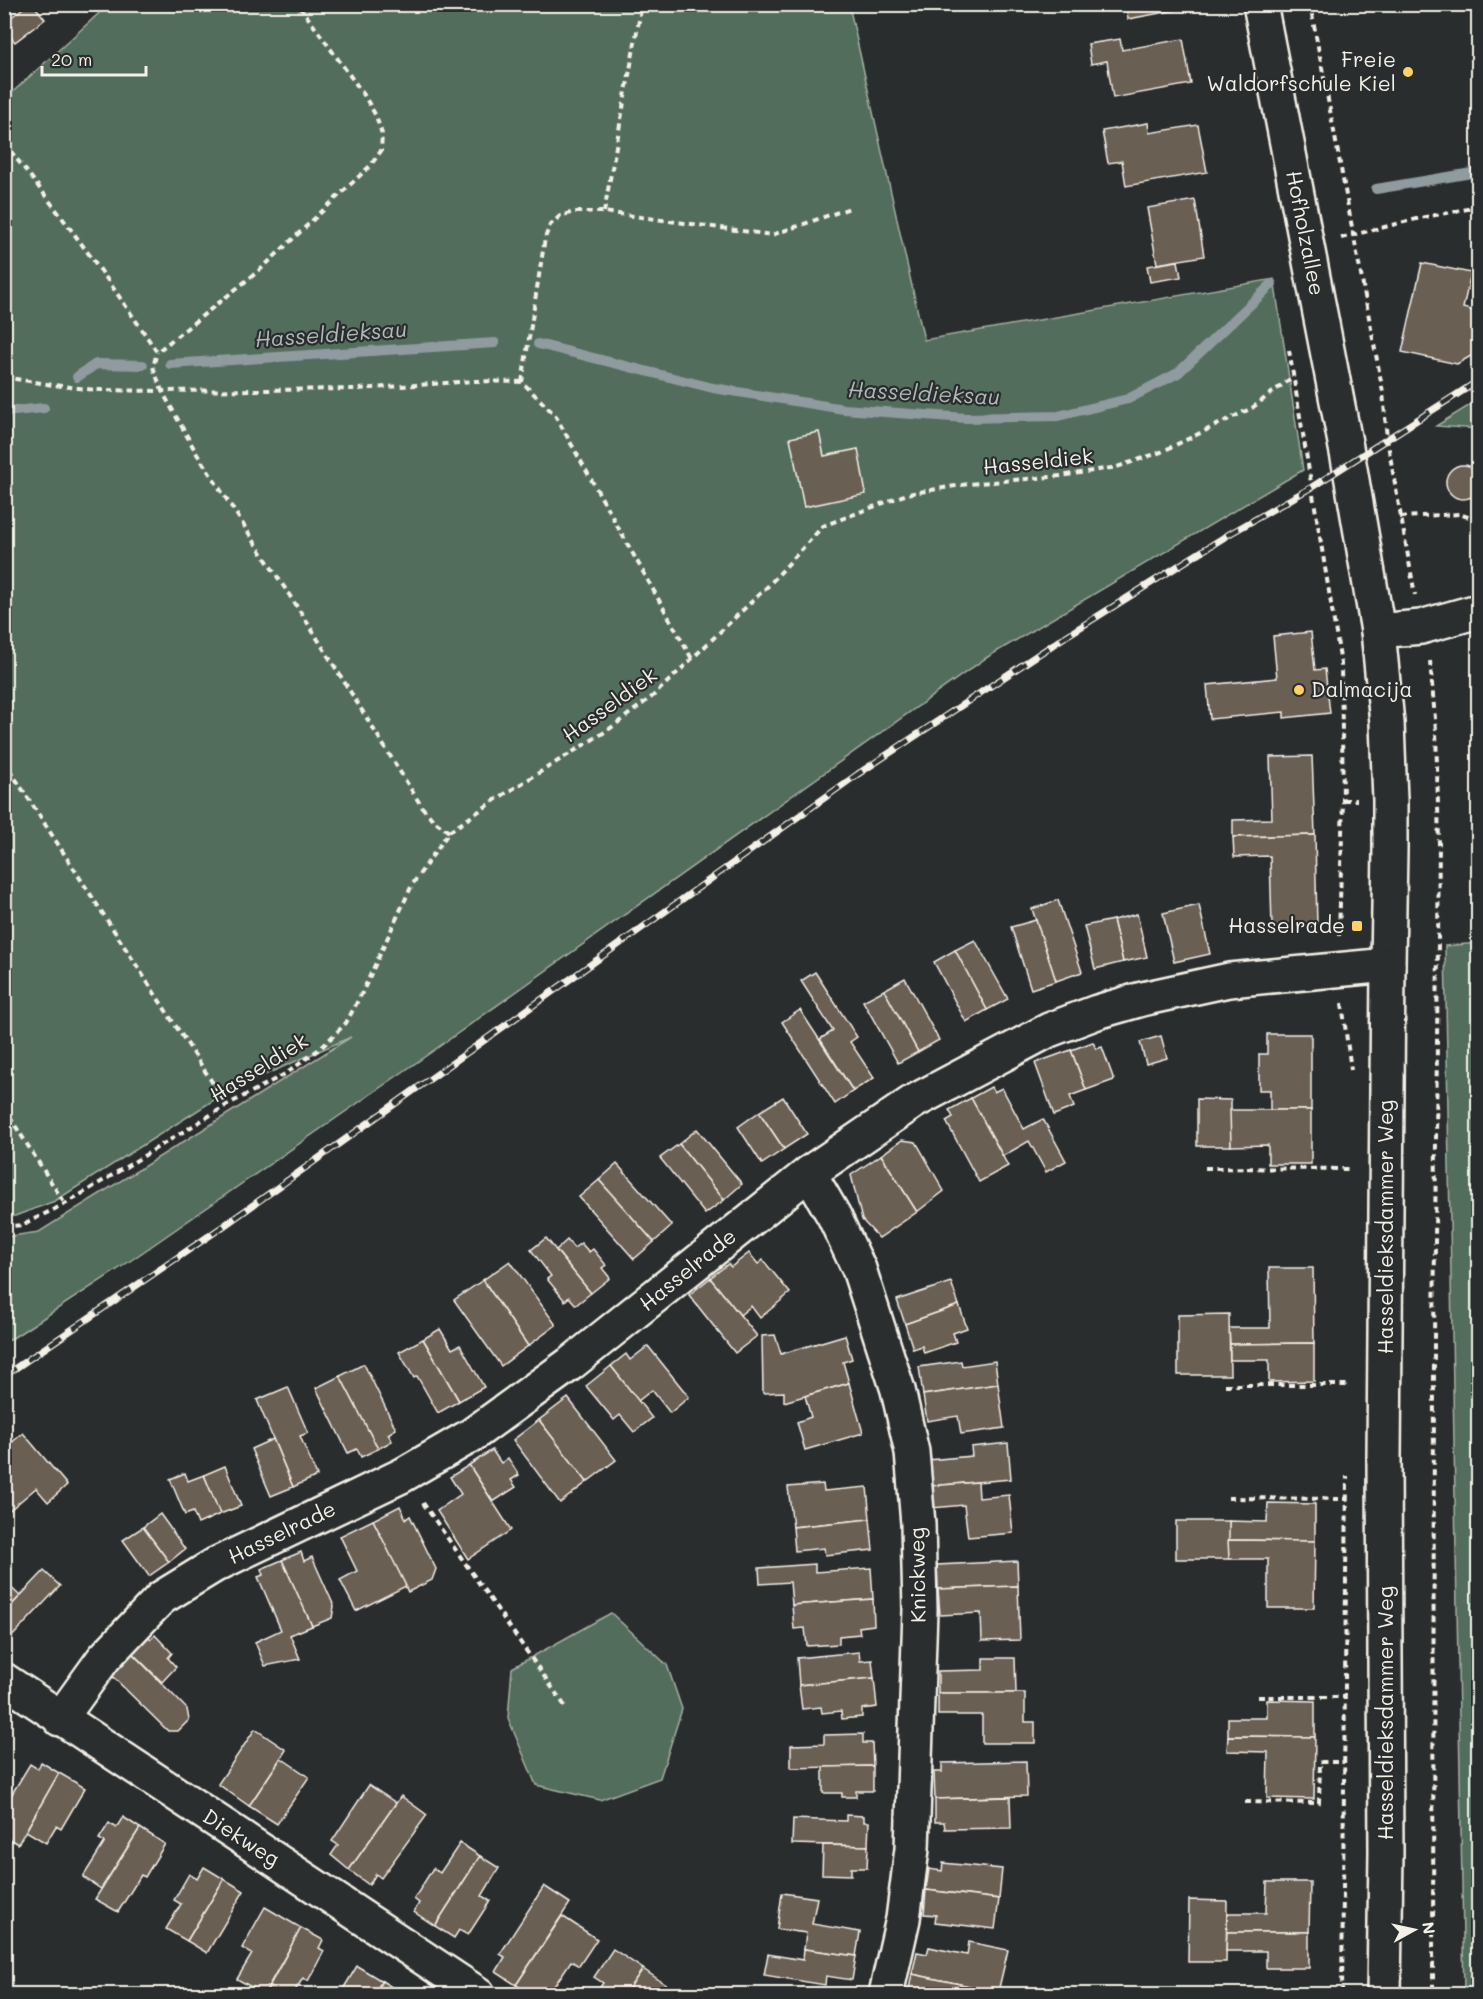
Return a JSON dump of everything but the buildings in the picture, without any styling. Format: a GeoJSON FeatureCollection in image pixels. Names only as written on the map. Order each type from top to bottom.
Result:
{"type":"FeatureCollection","features":[{"type":"Feature","properties":{"kind":"street","name":"Hofholzallee"},"geometry":{"type":"LineString","coordinates":[[1260,4],[1349,463]]}},
{"type":"Feature","properties":{"kind":"street","name":"Hasseldieksdammer Weg"},"geometry":{"type":"LineString","coordinates":[[1349,463],[1383,669],[1390,800],[1384,1459],[1386,1698],[1384,1995]]}},
{"type":"Feature","properties":{"kind":"street"},"geometry":{"type":"LineString","coordinates":[[1378,631],[1420,627],[1479,611]]}},
{"type":"Feature","properties":{"kind":"street","name":"Hasselrade"},"geometry":{"type":"LineString","coordinates":[[60,1719],[104,1659],[161,1598],[215,1564],[403,1476],[472,1435],[570,1364],[809,1173],[913,1102],[1049,1030],[1097,1012],[1187,988],[1229,980],[1388,965]]}},
{"type":"Feature","properties":{"kind":"street","name":"Knickweg"},"geometry":{"type":"LineString","coordinates":[[809,1173],[834,1216],[859,1269],[898,1390],[912,1452],[918,1524],[920,1610],[913,1838],[903,1919],[886,1995]]}},
{"type":"Feature","properties":{"kind":"street","name":"Diekweg"},"geometry":{"type":"LineString","coordinates":[[4,1680],[478,1995]]}},
{"type":"Feature","properties":{"kind":"path"},"geometry":{"type":"LineString","coordinates":[[298,4],[372,109],[382,134],[381,151],[370,166],[261,269],[158,351],[153,367],[162,391],[197,454],[307,622],[422,807],[434,821],[449,832]]}},
{"type":"Feature","properties":{"kind":"path"},"geometry":{"type":"LineString","coordinates":[[604,212],[642,4]]}},
{"type":"Feature","properties":{"kind":"path"},"geometry":{"type":"LineString","coordinates":[[4,142],[75,234],[158,351]]}},
{"type":"Feature","properties":{"kind":"path"},"geometry":{"type":"LineString","coordinates":[[1308,246],[1420,218],[1479,207]]}},
{"type":"Feature","properties":{"kind":"path"},"geometry":{"type":"LineString","coordinates":[[522,382],[545,238],[550,225],[560,216],[574,212],[604,212],[772,235],[850,208]]}},
{"type":"Feature","properties":{"kind":"path"},"geometry":{"type":"LineString","coordinates":[[1288,343],[1341,664],[1343,800],[1338,916],[1339,970],[1352,1080]]}},
{"type":"Feature","properties":{"kind":"path","name":"Hasseldiek"},"geometry":{"type":"LineString","coordinates":[[4,1227],[22,1225],[65,1204],[227,1105],[302,1063],[322,1047],[346,1023],[412,885],[449,832],[495,800],[608,730],[653,696],[768,586],[823,526],[907,494],[968,484],[1061,476],[1117,467],[1161,452],[1252,408],[1329,351]]}},
{"type":"Feature","properties":{"kind":"path"},"geometry":{"type":"LineString","coordinates":[[4,377],[53,386],[96,390],[162,391],[358,389],[475,381],[522,382],[555,415],[692,659]]}},
{"type":"Feature","properties":{"kind":"path"},"geometry":{"type":"LineString","coordinates":[[1400,516],[1460,514],[1479,521]]}},
{"type":"Feature","properties":{"kind":"path"},"geometry":{"type":"LineString","coordinates":[[4,761],[227,1105]]}},
{"type":"Feature","properties":{"kind":"path"},"geometry":{"type":"LineString","coordinates":[[4,1108],[65,1204]]}},
{"type":"Feature","properties":{"kind":"path"},"geometry":{"type":"LineString","coordinates":[[1350,1160],[1350,1179]]}},
{"type":"Feature","properties":{"kind":"path"},"geometry":{"type":"LineString","coordinates":[[1205,1168],[1350,1168]]}},
{"type":"Feature","properties":{"kind":"path"},"geometry":{"type":"LineString","coordinates":[[1348,1374],[1348,1394]]}},
{"type":"Feature","properties":{"kind":"path"},"geometry":{"type":"LineString","coordinates":[[1225,1385],[1348,1385]]}},
{"type":"Feature","properties":{"kind":"path"},"geometry":{"type":"LineString","coordinates":[[1342,1995],[1347,1469]]}},
{"type":"Feature","properties":{"kind":"path"},"geometry":{"type":"LineString","coordinates":[[403,1476],[567,1709]]}},
{"type":"Feature","properties":{"kind":"path"},"geometry":{"type":"LineString","coordinates":[[1228,1498],[1347,1499]]}},
{"type":"Feature","properties":{"kind":"path"},"geometry":{"type":"LineString","coordinates":[[1258,1697],[1386,1698]]}},
{"type":"Feature","properties":{"kind":"path"},"geometry":{"type":"LineString","coordinates":[[1245,1802],[1319,1803],[1320,1762],[1344,1762]]}},
{"type":"Feature","properties":{"kind":"green space"},"geometry":{"type":"Polygon","coordinates":[[[108,5],[849,5],[924,340],[1274,279],[1303,470],[986,658],[423,1058],[117,1270],[5,1343],[5,1237],[39,1232],[351,1037],[228,1091],[55,1201],[15,1216],[5,1217],[5,99],[108,5]]]}},
{"type":"Feature","properties":{"kind":"green space"},"geometry":{"type":"Polygon","coordinates":[[[1478,400],[1478,429],[1436,426],[1478,400]]]}},
{"type":"Feature","properties":{"kind":"green space"},"geometry":{"type":"Polygon","coordinates":[[[1478,943],[1478,1994],[1464,1994],[1445,946],[1478,943]]]}},
{"type":"Feature","properties":{"kind":"green space"},"geometry":{"type":"Polygon","coordinates":[[[611,1613],[667,1665],[682,1709],[660,1778],[600,1800],[536,1785],[508,1718],[512,1668],[611,1613]]]}},
{"type":"Feature","properties":{"kind":"waterway"},"geometry":{"type":"LineString","coordinates":[[1376,189],[1478,172]]}},
{"type":"Feature","properties":{"kind":"waterway","name":"Hasseldieksau"},"geometry":{"type":"LineString","coordinates":[[538,344],[713,388],[844,409],[966,418],[1058,416],[1128,399],[1178,373],[1272,284]]}},
{"type":"Feature","properties":{"kind":"waterway","name":"Hasseldieksau"},"geometry":{"type":"LineString","coordinates":[[170,364],[495,343]]}},
{"type":"Feature","properties":{"kind":"waterway","name":"Hasseldieksau"},"geometry":{"type":"LineString","coordinates":[[77,377],[96,364],[143,365]]}},
{"type":"Feature","properties":{"kind":"waterway","name":"Hasseldieksau"},"geometry":{"type":"LineString","coordinates":[[4,412],[44,408]]}},
{"type":"Feature","properties":{"kind":"railway"},"geometry":{"type":"LineString","coordinates":[[4,1376],[225,1225],[858,774],[1063,638],[1231,533],[1312,487],[1478,381]]}},
{"type":"Feature","properties":{"kind":"place","name":"Freie Waldorfschule Kiel"},"geometry":{"type":"Point","coordinates":[1408,72]}},
{"type":"Feature","properties":{"kind":"place","name":"Dalmacija"},"geometry":{"type":"Point","coordinates":[1299,690]}},
{"type":"Feature","properties":{"kind":"place","name":"Hasselrade"},"geometry":{"type":"Point","coordinates":[1357,926]}}]}
